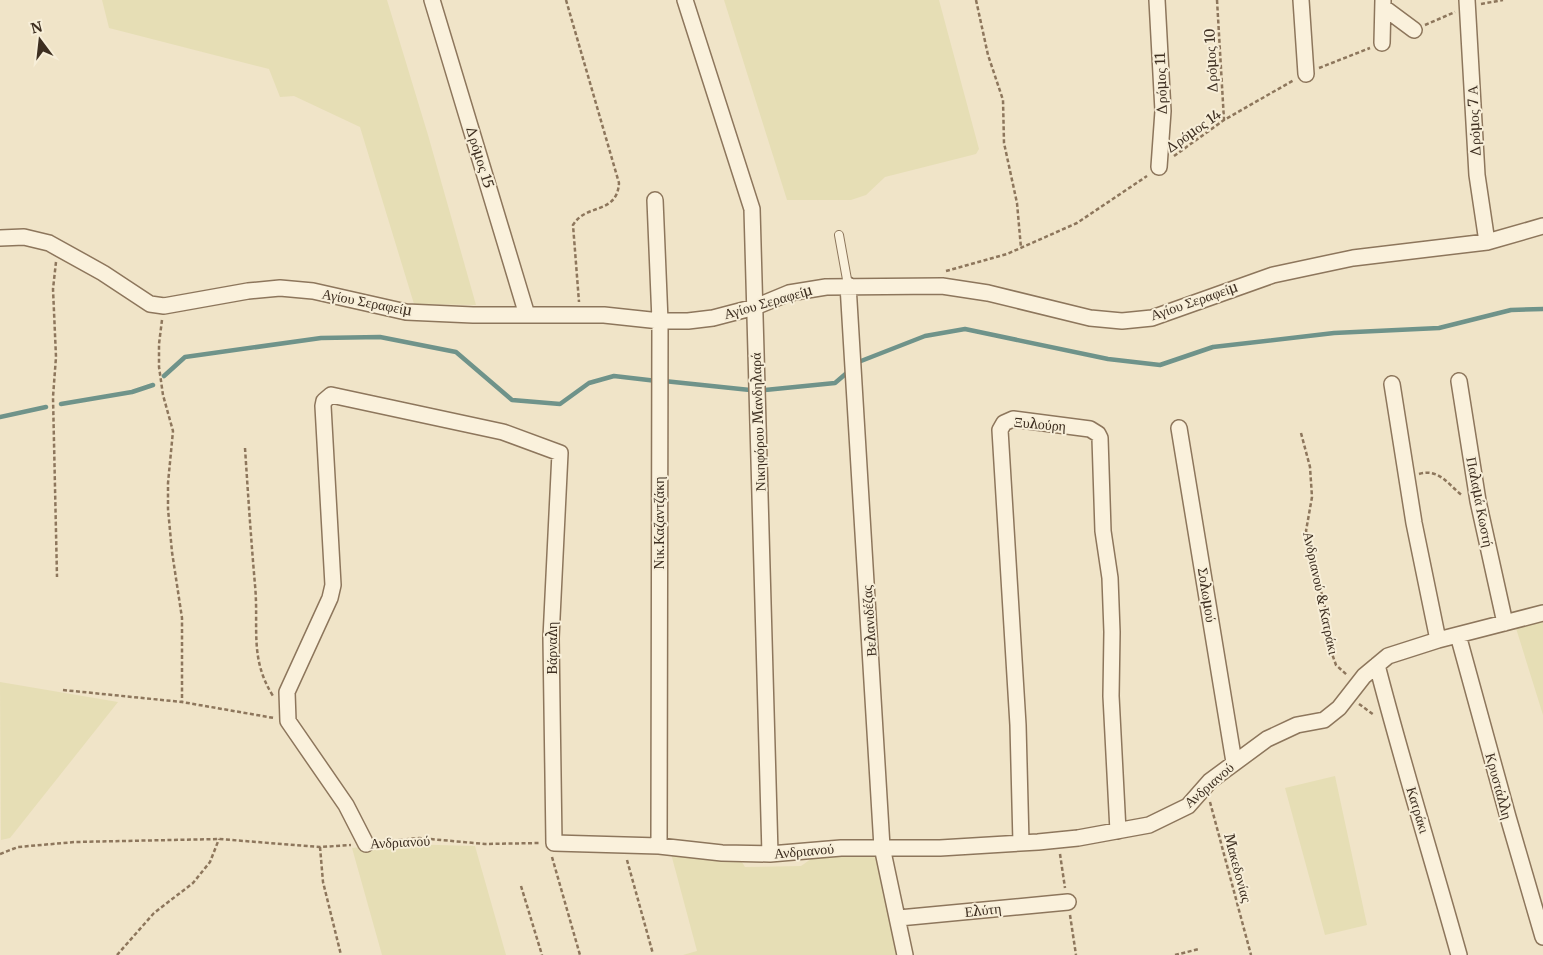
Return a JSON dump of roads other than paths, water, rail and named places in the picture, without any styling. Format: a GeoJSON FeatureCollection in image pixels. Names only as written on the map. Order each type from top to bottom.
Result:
{"type":"FeatureCollection","features":[{"type":"Feature","properties":{"kind":"street","name":"Δρόμος 15"},"geometry":{"type":"LineString","coordinates":[[432,0],[527,315]]}},
{"type":"Feature","properties":{"kind":"street","name":"Νικηφόρου Μανδηλαρά"},"geometry":{"type":"LineString","coordinates":[[685,0],[752,209],[770,854]]}},
{"type":"Feature","properties":{"kind":"street","name":"Δρόμος 11"},"geometry":{"type":"LineString","coordinates":[[1157,0],[1163,111],[1159,167]]}},
{"type":"Feature","properties":{"kind":"street"},"geometry":{"type":"LineString","coordinates":[[1301,0],[1306,74]]}},
{"type":"Feature","properties":{"kind":"street"},"geometry":{"type":"LineString","coordinates":[[1383,3],[1414,30]]}},
{"type":"Feature","properties":{"kind":"street"},"geometry":{"type":"LineString","coordinates":[[1382,43],[1383,3]]}},
{"type":"Feature","properties":{"kind":"street","name":"Δρόμος 7 Α"},"geometry":{"type":"LineString","coordinates":[[1467,3],[1477,175],[1487,242]]}},
{"type":"Feature","properties":{"kind":"street","name":"Νικ.Καζαντζάκη"},"geometry":{"type":"LineString","coordinates":[[655,200],[660,321],[659,846]]}},
{"type":"Feature","properties":{"kind":"street","name":"Αγίου Σεραφείμ"},"geometry":{"type":"LineString","coordinates":[[0,238],[24,237],[49,243],[104,273],[150,304],[164,306],[248,291],[280,288],[313,292],[406,312],[527,315],[580,314],[660,321],[713,318],[755,307],[789,293],[848,285],[942,286],[988,293],[1090,318],[1122,320],[1152,318],[1223,291],[1291,271],[1353,258],[1487,242],[1543,226]]}},
{"type":"Feature","properties":{"kind":"street","name":"Βελανιδέζας"},"geometry":{"type":"LineString","coordinates":[[848,285],[882,847],[899,918],[905,955]]}},
{"type":"Feature","properties":{"kind":"street","name":"Παλαμά Κωστή"},"geometry":{"type":"LineString","coordinates":[[1459,381],[1480,509],[1505,623]]}},
{"type":"Feature","properties":{"kind":"street"},"geometry":{"type":"LineString","coordinates":[[1392,384],[1406,477],[1438,640]]}},
{"type":"Feature","properties":{"kind":"street","name":"Βάρναλη"},"geometry":{"type":"LineString","coordinates":[[366,844],[346,805],[288,720],[287,692],[330,598],[333,585],[323,406],[327,398],[336,395],[502,432],[560,453],[551,638],[554,843]]}},
{"type":"Feature","properties":{"kind":"street","name":"Ξυλούρη"},"geometry":{"type":"LineString","coordinates":[[1021,843],[1013,633],[1000,430],[1004,423],[1013,419],[1090,429],[1098,434],[1100,438],[1102,531],[1110,578],[1112,632],[1111,696],[1118,831]]}},
{"type":"Feature","properties":{"kind":"street","name":"Σολωμού"},"geometry":{"type":"LineString","coordinates":[[1179,428],[1234,762]]}},
{"type":"Feature","properties":{"kind":"street","name":"Ανδριανού"},"geometry":{"type":"LineString","coordinates":[[554,843],[623,844],[722,853],[770,854],[841,848],[940,848],[1021,843],[1118,831],[1149,825],[1188,806],[1234,762],[1267,739],[1297,725],[1324,720],[1340,708],[1358,685],[1388,656],[1438,640],[1543,613]]}},
{"type":"Feature","properties":{"kind":"street","name":"Κρυστάλλη"},"geometry":{"type":"LineString","coordinates":[[1458,635],[1543,937]]}},
{"type":"Feature","properties":{"kind":"street","name":"Κατράκι"},"geometry":{"type":"LineString","coordinates":[[1377,665],[1394,732],[1459,955]]}},
{"type":"Feature","properties":{"kind":"street","name":"Ελύτη"},"geometry":{"type":"LineString","coordinates":[[899,918],[1068,902]]}},
{"type":"Feature","properties":{"kind":"lane"},"geometry":{"type":"LineString","coordinates":[[840,235],[848,285]]}},
{"type":"Feature","properties":{"kind":"waterway"},"geometry":{"type":"LineString","coordinates":[[861,361],[925,336],[965,329],[1108,359],[1160,365],[1213,347],[1334,333],[1439,328],[1511,310],[1543,309]]}},
{"type":"Feature","properties":{"kind":"waterway"},"geometry":{"type":"LineString","coordinates":[[164,376],[185,357],[321,338],[380,337],[456,352],[512,400],[560,404],[589,383],[614,376],[657,381]]}},
{"type":"Feature","properties":{"kind":"waterway"},"geometry":{"type":"LineString","coordinates":[[765,390],[835,383],[849,371]]}},
{"type":"Feature","properties":{"kind":"waterway"},"geometry":{"type":"LineString","coordinates":[[664,381],[750,390]]}},
{"type":"Feature","properties":{"kind":"waterway"},"geometry":{"type":"LineString","coordinates":[[61,404],[132,392],[153,385]]}},
{"type":"Feature","properties":{"kind":"waterway"},"geometry":{"type":"LineString","coordinates":[[0,417],[46,407]]}}]}
